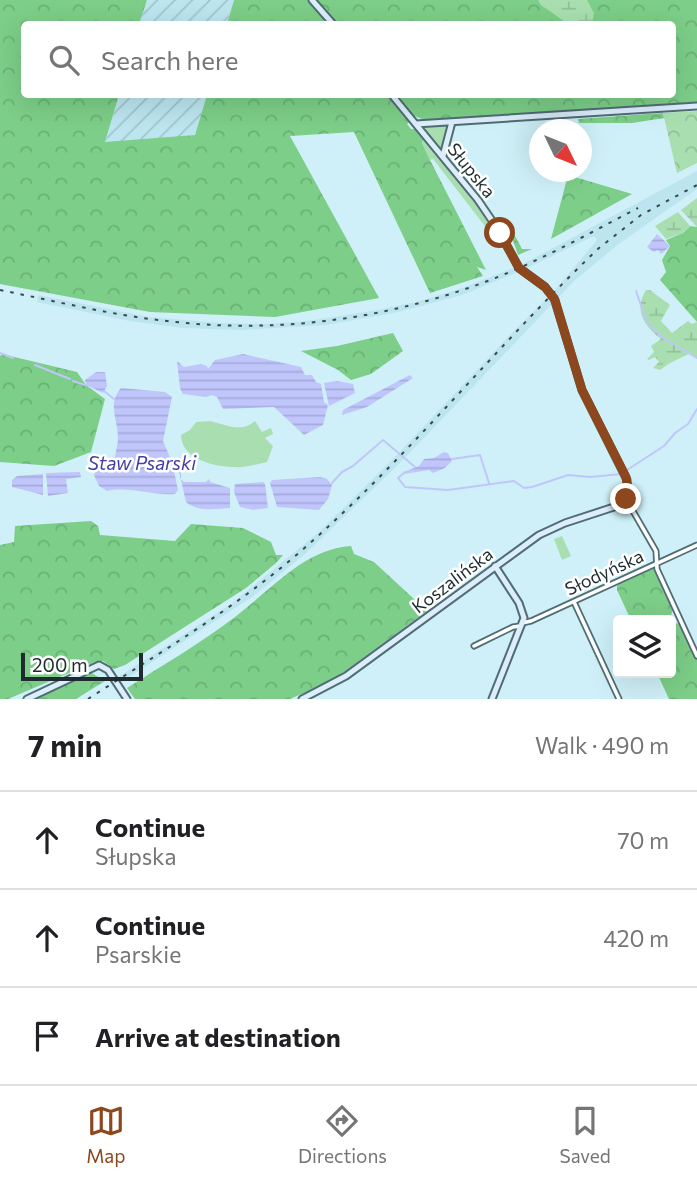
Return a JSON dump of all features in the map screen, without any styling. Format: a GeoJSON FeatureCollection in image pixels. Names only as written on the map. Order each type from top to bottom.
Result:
{"type":"FeatureCollection","features":[{"type":"Feature","properties":{"kind":"street"},"geometry":{"type":"LineString","coordinates":[[312,0],[330,21]]}},
{"type":"Feature","properties":{"kind":"street","name":"Słupska"},"geometry":{"type":"LineString","coordinates":[[394,98],[491,218],[521,270],[545,287],[555,300],[582,390],[626,477],[626,499]]}},
{"type":"Feature","properties":{"kind":"street"},"geometry":{"type":"LineString","coordinates":[[416,124],[697,106]]}},
{"type":"Feature","properties":{"kind":"street"},"geometry":{"type":"LineString","coordinates":[[443,156],[452,122]]}},
{"type":"Feature","properties":{"kind":"street"},"geometry":{"type":"LineString","coordinates":[[626,499],[656,551],[656,563],[697,656]]}},
{"type":"Feature","properties":{"kind":"street","name":"Koszalińska"},"geometry":{"type":"LineString","coordinates":[[302,699],[357,668],[495,566],[550,529],[613,508],[626,499]]}},
{"type":"Feature","properties":{"kind":"street","name":"Słodyńska"},"geometry":{"type":"LineString","coordinates":[[474,646],[697,545]]}},
{"type":"Feature","properties":{"kind":"street"},"geometry":{"type":"LineString","coordinates":[[656,551],[671,557]]}},
{"type":"Feature","properties":{"kind":"street"},"geometry":{"type":"LineString","coordinates":[[492,699],[522,625],[521,607],[495,566]]}},
{"type":"Feature","properties":{"kind":"street"},"geometry":{"type":"LineString","coordinates":[[574,602],[619,699]]}},
{"type":"Feature","properties":{"kind":"street"},"geometry":{"type":"LineString","coordinates":[[27,699],[99,665],[108,670],[127,699]]}},
{"type":"Feature","properties":{"kind":"shaded area"},"geometry":{"type":"Polygon","coordinates":[[[147,0],[234,0],[228,21],[140,21],[147,0]]]}},
{"type":"Feature","properties":{"kind":"shaded area"},"geometry":{"type":"Polygon","coordinates":[[[118,98],[206,98],[195,135],[105,143],[118,98]]]}},
{"type":"Feature","properties":{"kind":"shaded area"},"geometry":{"type":"Polygon","coordinates":[[[697,171],[697,189],[620,243],[574,281],[399,464],[305,554],[252,597],[120,683],[118,677],[231,604],[319,532],[555,290],[597,240],[594,236],[462,295],[394,313],[325,325],[241,330],[183,328],[130,321],[37,302],[38,295],[149,317],[219,323],[307,321],[378,310],[460,289],[523,264],[697,171]]]}},
{"type":"Feature","properties":{"kind":"green space"},"geometry":{"type":"Polygon","coordinates":[[[0,0],[147,0],[140,21],[21,21],[21,98],[118,98],[105,142],[195,135],[206,98],[676,98],[676,21],[228,21],[234,0],[697,0],[697,102],[434,119],[415,116],[407,124],[411,129],[418,129],[424,138],[422,143],[486,270],[477,267],[483,276],[430,293],[354,132],[290,136],[379,298],[275,317],[150,312],[0,284],[0,0]]]}},
{"type":"Feature","properties":{"kind":"green space"},"geometry":{"type":"Polygon","coordinates":[[[538,0],[587,0],[594,13],[593,21],[564,21],[538,0]]]}},
{"type":"Feature","properties":{"kind":"green space"},"geometry":{"type":"Polygon","coordinates":[[[697,111],[697,163],[677,173],[663,113],[697,111]]]}},
{"type":"Feature","properties":{"kind":"green space"},"geometry":{"type":"Polygon","coordinates":[[[663,113],[664,118],[632,123],[592,123],[592,119],[578,119],[663,113]]]}},
{"type":"Feature","properties":{"kind":"green space"},"geometry":{"type":"Polygon","coordinates":[[[428,126],[449,126],[441,149],[424,130],[428,126]]]}},
{"type":"Feature","properties":{"kind":"green space"},"geometry":{"type":"Polygon","coordinates":[[[424,138],[468,190],[488,219],[487,225],[491,234],[433,159],[430,160],[422,143],[424,138]]]}},
{"type":"Feature","properties":{"kind":"green space"},"geometry":{"type":"Polygon","coordinates":[[[566,182],[592,182],[632,194],[551,239],[566,182]]]}},
{"type":"Feature","properties":{"kind":"green space"},"geometry":{"type":"Polygon","coordinates":[[[697,198],[697,227],[681,210],[697,198]]]}},
{"type":"Feature","properties":{"kind":"green space"},"geometry":{"type":"Polygon","coordinates":[[[678,212],[690,226],[683,233],[666,239],[655,226],[678,212]]]}},
{"type":"Feature","properties":{"kind":"green space"},"geometry":{"type":"Polygon","coordinates":[[[505,217],[522,249],[532,249],[518,255],[505,217]]]}},
{"type":"Feature","properties":{"kind":"green space"},"geometry":{"type":"Polygon","coordinates":[[[690,226],[697,227],[697,322],[660,280],[666,272],[662,260],[670,246],[666,240],[683,233],[690,226]]]}},
{"type":"Feature","properties":{"kind":"green space"},"geometry":{"type":"Polygon","coordinates":[[[646,290],[650,290],[670,305],[661,321],[672,333],[688,321],[692,324],[697,322],[697,359],[689,354],[660,370],[653,368],[659,362],[655,357],[647,359],[654,352],[651,346],[661,339],[643,318],[641,304],[646,290]]]}},
{"type":"Feature","properties":{"kind":"green space"},"geometry":{"type":"Polygon","coordinates":[[[393,333],[403,351],[371,374],[351,380],[338,370],[301,351],[337,346],[393,333]]]}},
{"type":"Feature","properties":{"kind":"green space"},"geometry":{"type":"Polygon","coordinates":[[[2,354],[77,372],[86,385],[105,399],[91,452],[54,466],[0,462],[2,354]]]}},
{"type":"Feature","properties":{"kind":"green space"},"geometry":{"type":"Polygon","coordinates":[[[210,421],[245,427],[255,421],[262,432],[271,428],[273,434],[265,438],[273,446],[267,462],[226,467],[193,456],[182,443],[181,435],[190,430],[196,422],[210,421]]]}},
{"type":"Feature","properties":{"kind":"green space"},"geometry":{"type":"Polygon","coordinates":[[[91,521],[98,526],[100,535],[175,541],[191,524],[243,528],[271,542],[276,555],[283,555],[246,588],[125,665],[114,669],[103,661],[95,662],[8,699],[0,699],[0,545],[14,542],[15,526],[91,521]]]}},
{"type":"Feature","properties":{"kind":"green space"},"geometry":{"type":"Polygon","coordinates":[[[562,536],[571,556],[562,560],[554,539],[562,536]]]}},
{"type":"Feature","properties":{"kind":"green space"},"geometry":{"type":"Polygon","coordinates":[[[351,546],[354,554],[374,562],[427,611],[333,680],[290,699],[135,699],[127,688],[222,627],[303,563],[334,549],[351,546]]]}},
{"type":"Feature","properties":{"kind":"green space"},"geometry":{"type":"Polygon","coordinates":[[[653,565],[673,607],[671,615],[629,615],[617,590],[623,580],[653,565]]]}},
{"type":"Feature","properties":{"kind":"green space"},"geometry":{"type":"Polygon","coordinates":[[[676,623],[681,624],[697,658],[697,699],[669,699],[659,678],[676,678],[676,623]]]}},
{"type":"Feature","properties":{"kind":"green space"},"geometry":{"type":"Polygon","coordinates":[[[90,672],[105,681],[76,699],[35,699],[90,672]]]}},
{"type":"Feature","properties":{"kind":"water"},"geometry":{"type":"Polygon","coordinates":[[[657,234],[670,246],[661,254],[658,250],[654,252],[647,247],[657,234]]]}},
{"type":"Feature","properties":{"kind":"water"},"geometry":{"type":"Polygon","coordinates":[[[243,354],[301,367],[305,375],[312,375],[316,382],[321,384],[324,402],[328,405],[323,425],[304,435],[274,407],[223,409],[217,397],[212,395],[206,397],[183,394],[177,361],[184,367],[201,364],[208,369],[215,360],[243,354]]]}},
{"type":"Feature","properties":{"kind":"water"},"geometry":{"type":"Polygon","coordinates":[[[96,372],[105,372],[107,386],[103,393],[86,385],[85,380],[96,372]]]}},
{"type":"Feature","properties":{"kind":"water"},"geometry":{"type":"Polygon","coordinates":[[[410,375],[413,378],[367,407],[342,415],[343,410],[410,375]]]}},
{"type":"Feature","properties":{"kind":"water"},"geometry":{"type":"Polygon","coordinates":[[[337,381],[353,384],[355,393],[329,406],[324,383],[337,381]]]}},
{"type":"Feature","properties":{"kind":"water","name":"Staw Psarski"},"geometry":{"type":"Polygon","coordinates":[[[121,388],[165,392],[172,397],[163,441],[172,462],[178,490],[175,494],[107,491],[99,486],[94,475],[97,466],[110,463],[115,467],[118,438],[114,406],[121,388]]]}},
{"type":"Feature","properties":{"kind":"water"},"geometry":{"type":"Polygon","coordinates":[[[444,452],[448,453],[452,461],[445,468],[433,473],[429,470],[404,474],[419,466],[424,459],[434,458],[444,452]]]}},
{"type":"Feature","properties":{"kind":"water"},"geometry":{"type":"Polygon","coordinates":[[[178,467],[184,482],[206,482],[209,479],[210,482],[230,488],[230,508],[201,509],[186,502],[178,467]]]}},
{"type":"Feature","properties":{"kind":"water"},"geometry":{"type":"Polygon","coordinates":[[[80,472],[81,477],[66,479],[68,493],[48,496],[46,473],[80,472]]]}},
{"type":"Feature","properties":{"kind":"water"},"geometry":{"type":"Polygon","coordinates":[[[43,474],[43,495],[12,487],[12,480],[17,476],[43,474]]]}},
{"type":"Feature","properties":{"kind":"water"},"geometry":{"type":"Polygon","coordinates":[[[321,477],[332,485],[328,499],[319,510],[277,507],[270,483],[272,480],[321,477]]]}},
{"type":"Feature","properties":{"kind":"water"},"geometry":{"type":"Polygon","coordinates":[[[263,482],[268,508],[253,510],[240,507],[234,492],[235,484],[263,482]]]}},
{"type":"Feature","properties":{"kind":"waterway"},"geometry":{"type":"LineString","coordinates":[[636,291],[647,323],[663,338],[697,358]]}},
{"type":"Feature","properties":{"kind":"waterway"},"geometry":{"type":"LineString","coordinates":[[0,353],[13,358]]}},
{"type":"Feature","properties":{"kind":"waterway"},"geometry":{"type":"LineString","coordinates":[[35,365],[70,379]]}},
{"type":"Feature","properties":{"kind":"waterway"},"geometry":{"type":"LineString","coordinates":[[73,381],[85,385]]}},
{"type":"Feature","properties":{"kind":"waterway"},"geometry":{"type":"LineString","coordinates":[[104,391],[114,399]]}},
{"type":"Feature","properties":{"kind":"waterway"},"geometry":{"type":"LineString","coordinates":[[627,470],[664,446],[675,433],[688,424],[697,409]]}},
{"type":"Feature","properties":{"kind":"waterway"},"geometry":{"type":"LineString","coordinates":[[332,483],[383,440],[415,467]]}},
{"type":"Feature","properties":{"kind":"waterway"},"geometry":{"type":"LineString","coordinates":[[452,459],[480,455],[489,483]]}},
{"type":"Feature","properties":{"kind":"waterway"},"geometry":{"type":"LineString","coordinates":[[405,472],[398,478],[405,487],[448,490],[514,481],[524,488],[568,475],[590,477],[621,474]]}},
{"type":"Feature","properties":{"kind":"railway"},"geometry":{"type":"LineString","coordinates":[[88,699],[202,626],[283,566],[384,472],[526,321],[599,248],[641,215],[697,185]]}},
{"type":"Feature","properties":{"kind":"railway"},"geometry":{"type":"LineString","coordinates":[[0,290],[104,311],[207,325],[248,326],[328,321],[408,306],[485,282],[544,257],[638,208]]}},
{"type":"Feature","properties":{"kind":"route"},"geometry":{"type":"LineString","coordinates":[[500,233],[519,268],[553,295],[578,381],[626,477],[626,499]]}}]}
